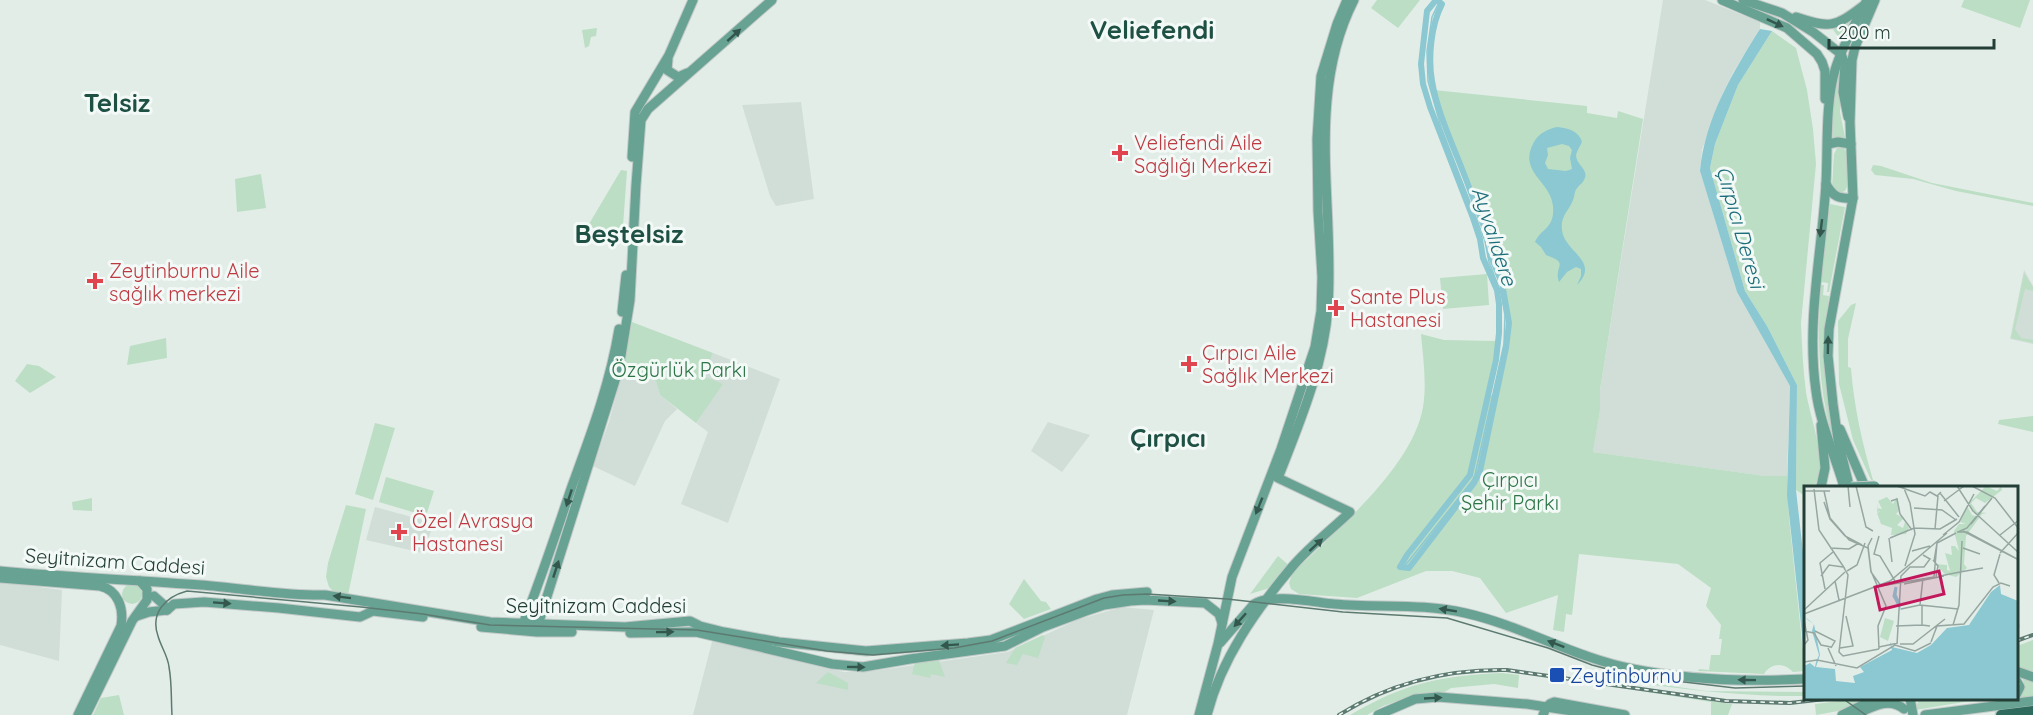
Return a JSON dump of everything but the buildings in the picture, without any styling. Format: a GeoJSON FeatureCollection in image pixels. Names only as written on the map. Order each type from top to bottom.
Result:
{"type":"FeatureCollection","features":[{"type":"Feature","properties":{"kind":"highway"},"geometry":{"type":"LineString","coordinates":[[2001,715],[2033,711]]}},
{"type":"Feature","properties":{"kind":"main road"},"geometry":{"type":"LineString","coordinates":[[523,624],[585,456],[614,357],[624,302],[634,112],[669,55],[693,0]]}},
{"type":"Feature","properties":{"kind":"main road"},"geometry":{"type":"LineString","coordinates":[[538,625],[619,368],[631,294],[634,202],[641,120],[648,109],[772,0]]}},
{"type":"Feature","properties":{"kind":"main road"},"geometry":{"type":"LineString","coordinates":[[1199,715],[1221,641],[1222,623],[1232,577],[1281,450],[1315,347],[1321,311],[1322,277],[1317,138],[1321,76],[1347,0]]}},
{"type":"Feature","properties":{"kind":"main road"},"geometry":{"type":"LineString","coordinates":[[1207,715],[1211,698],[1236,645],[1268,599],[1293,566],[1350,512],[1278,478],[1309,394],[1324,336],[1329,281],[1325,122],[1332,66],[1354,0]]}},
{"type":"Feature","properties":{"kind":"main road"},"geometry":{"type":"LineString","coordinates":[[1722,0],[1779,24],[1804,42],[1820,58],[1825,71],[1828,128]]}},
{"type":"Feature","properties":{"kind":"main road"},"geometry":{"type":"LineString","coordinates":[[1743,0],[1823,26],[1844,21],[1866,2]]}},
{"type":"Feature","properties":{"kind":"main road"},"geometry":{"type":"LineString","coordinates":[[1850,486],[1838,440],[1833,404],[1828,356],[1829,329],[1853,198],[1850,122],[1854,50],[1875,0]]}},
{"type":"Feature","properties":{"kind":"main road"},"geometry":{"type":"LineString","coordinates":[[1821,486],[1825,468],[1821,420],[1815,389],[1812,330],[1816,269],[1826,184],[1828,128],[1834,71],[1866,2]]}},
{"type":"Feature","properties":{"kind":"main road"},"geometry":{"type":"LineString","coordinates":[[1782,13],[1813,32],[1841,54],[1845,64],[1844,105],[1850,122]]}},
{"type":"Feature","properties":{"kind":"main road"},"geometry":{"type":"LineString","coordinates":[[1804,42],[1809,41],[1813,32]]}},
{"type":"Feature","properties":{"kind":"main road"},"geometry":{"type":"LineString","coordinates":[[669,55],[667,70],[670,74],[678,77],[694,70]]}},
{"type":"Feature","properties":{"kind":"main road"},"geometry":{"type":"LineString","coordinates":[[1828,144],[1838,142],[1851,144]]}},
{"type":"Feature","properties":{"kind":"main road"},"geometry":{"type":"LineString","coordinates":[[1826,184],[1833,195],[1838,198],[1853,198]]}},
{"type":"Feature","properties":{"kind":"main road"},"geometry":{"type":"LineString","coordinates":[[1833,404],[1843,437],[1870,486]]}},
{"type":"Feature","properties":{"kind":"main road"},"geometry":{"type":"LineString","coordinates":[[1821,420],[1844,486]]}},
{"type":"Feature","properties":{"kind":"main road","name":"Seyitnizam Caddesi"},"geometry":{"type":"LineString","coordinates":[[0,571],[295,593],[306,596],[324,595],[472,621],[625,627],[690,621],[699,626],[723,632],[779,642],[866,651],[991,640],[1097,599],[1112,595],[1147,592]]}},
{"type":"Feature","properties":{"kind":"main road","name":"Seyitnizam Caddesi"},"geometry":{"type":"LineString","coordinates":[[0,578],[100,586],[113,592],[116,596]]}},
{"type":"Feature","properties":{"kind":"main road"},"geometry":{"type":"LineString","coordinates":[[1284,579],[1285,591],[1299,601]]}},
{"type":"Feature","properties":{"kind":"main road"},"geometry":{"type":"LineString","coordinates":[[78,715],[121,626],[122,611],[116,596],[119,586],[126,580]]}},
{"type":"Feature","properties":{"kind":"main road"},"geometry":{"type":"LineString","coordinates":[[140,581],[151,598],[163,604],[166,610]]}},
{"type":"Feature","properties":{"kind":"main road"},"geometry":{"type":"LineString","coordinates":[[86,715],[134,617],[163,583]]}},
{"type":"Feature","properties":{"kind":"main road"},"geometry":{"type":"LineString","coordinates":[[1221,641],[1260,600],[1352,606],[1421,606],[1466,613],[1596,659],[1635,669],[1710,679],[1804,679]]}},
{"type":"Feature","properties":{"kind":"main road","name":"Seyitnizam Caddesi"},"geometry":{"type":"LineString","coordinates":[[134,617],[166,610],[174,604],[204,602],[360,617],[372,611],[489,629],[529,632],[693,632],[841,666],[863,667],[1005,646],[1043,627],[1072,616],[1104,605],[1130,601],[1205,603],[1219,614],[1222,623]]}},
{"type":"Feature","properties":{"kind":"main road"},"geometry":{"type":"LineString","coordinates":[[1221,641],[1231,638],[1236,645]]}},
{"type":"Feature","properties":{"kind":"main road"},"geometry":{"type":"LineString","coordinates":[[2018,672],[2033,677]]}},
{"type":"Feature","properties":{"kind":"main road"},"geometry":{"type":"LineString","coordinates":[[1378,715],[1415,699],[1438,697],[1598,715]]}},
{"type":"Feature","properties":{"kind":"main road"},"geometry":{"type":"LineString","coordinates":[[1842,715],[1875,700]]}},
{"type":"Feature","properties":{"kind":"main road"},"geometry":{"type":"LineString","coordinates":[[1936,713],[1981,702],[2000,700]]}},
{"type":"Feature","properties":{"kind":"main road"},"geometry":{"type":"LineString","coordinates":[[1925,715],[2033,701]]}},
{"type":"Feature","properties":{"kind":"main road"},"geometry":{"type":"LineString","coordinates":[[1549,711],[1550,703],[1560,702],[1625,715]]}},
{"type":"Feature","properties":{"kind":"main road"},"geometry":{"type":"LineString","coordinates":[[1854,715],[1887,702],[1897,703],[1907,710]]}},
{"type":"Feature","properties":{"kind":"shaded area"},"geometry":{"type":"Polygon","coordinates":[[[1663,0],[1705,0],[1760,22],[1760,29],[1722,95],[1702,150],[1700,171],[1737,292],[1790,386],[1787,476],[1765,476],[1593,452],[1600,411],[1600,390],[1663,0]]]}},
{"type":"Feature","properties":{"kind":"shaded area"},"geometry":{"type":"Polygon","coordinates":[[[801,102],[814,199],[776,206],[770,196],[742,105],[801,102]]]}},
{"type":"Feature","properties":{"kind":"shaded area"},"geometry":{"type":"Polygon","coordinates":[[[2024,270],[2033,286],[2033,344],[2010,339],[2024,270]]]}},
{"type":"Feature","properties":{"kind":"shaded area"},"geometry":{"type":"Polygon","coordinates":[[[713,353],[780,379],[728,523],[681,504],[708,432],[696,423],[722,384],[704,376],[713,353]]]}},
{"type":"Feature","properties":{"kind":"shaded area"},"geometry":{"type":"Polygon","coordinates":[[[624,366],[656,381],[660,395],[677,409],[665,421],[635,486],[593,466],[609,422],[624,366]]]}},
{"type":"Feature","properties":{"kind":"shaded area"},"geometry":{"type":"Polygon","coordinates":[[[1048,422],[1090,435],[1062,472],[1031,451],[1048,422]]]}},
{"type":"Feature","properties":{"kind":"shaded area","name":"Özel Avrasya Hastanesi"},"geometry":{"type":"Polygon","coordinates":[[[375,507],[434,523],[423,553],[366,540],[375,507]]]}},
{"type":"Feature","properties":{"kind":"shaded area"},"geometry":{"type":"Polygon","coordinates":[[[0,582],[62,590],[59,661],[0,645],[0,582]]]}},
{"type":"Feature","properties":{"kind":"shaded area"},"geometry":{"type":"Polygon","coordinates":[[[1122,607],[1154,610],[1127,715],[693,715],[713,638],[844,672],[873,671],[1008,652],[1077,620],[1122,607]]]}},
{"type":"Feature","properties":{"kind":"green space"},"geometry":{"type":"Polygon","coordinates":[[[1377,0],[1420,0],[1398,28],[1371,8],[1377,0]]]}},
{"type":"Feature","properties":{"kind":"green space"},"geometry":{"type":"Polygon","coordinates":[[[1964,0],[2030,0],[2020,28],[1961,7],[1964,0]]]}},
{"type":"Feature","properties":{"kind":"green space"},"geometry":{"type":"Polygon","coordinates":[[[1852,19],[1843,40],[1841,41],[1832,28],[1852,19]]]}},
{"type":"Feature","properties":{"kind":"green space"},"geometry":{"type":"Polygon","coordinates":[[[597,28],[596,36],[591,37],[589,46],[585,48],[582,30],[597,28]]]}},
{"type":"Feature","properties":{"kind":"green space"},"geometry":{"type":"Polygon","coordinates":[[[1772,31],[1796,48],[1807,90],[1816,164],[1801,323],[1806,392],[1820,466],[1814,486],[1804,486],[1804,495],[1796,490],[1797,385],[1767,326],[1745,291],[1710,168],[1715,144],[1738,85],[1772,31]]]}},
{"type":"Feature","properties":{"kind":"green space"},"geometry":{"type":"Polygon","coordinates":[[[1842,64],[1840,112],[1845,137],[1833,138],[1834,91],[1842,64]]]}},
{"type":"Feature","properties":{"kind":"green space","name":"Çırpıcı Şehir Parkı"},"geometry":{"type":"Polygon","coordinates":[[[1434,90],[1587,106],[1587,113],[1617,118],[1618,111],[1643,119],[1600,390],[1600,411],[1593,452],[1765,476],[1787,476],[1804,671],[1793,672],[1782,665],[1770,668],[1764,674],[1698,671],[1699,669],[1709,670],[1711,655],[1720,655],[1721,625],[1706,606],[1711,588],[1678,564],[1579,554],[1572,615],[1566,614],[1564,632],[1553,630],[1558,595],[1506,613],[1480,578],[1452,571],[1426,571],[1357,598],[1299,594],[1291,589],[1289,583],[1292,574],[1370,497],[1404,452],[1416,430],[1423,407],[1425,389],[1421,334],[1444,340],[1497,341],[1486,394],[1497,396],[1507,331],[1503,287],[1490,255],[1491,243],[1448,135],[1434,90]]]}},
{"type":"Feature","properties":{"kind":"green space"},"geometry":{"type":"Polygon","coordinates":[[[1837,148],[1844,148],[1847,154],[1847,187],[1840,193],[1832,187],[1834,154],[1837,148]]]}},
{"type":"Feature","properties":{"kind":"green space"},"geometry":{"type":"Polygon","coordinates":[[[1873,165],[1932,183],[2033,203],[2033,206],[1956,191],[1913,179],[1875,175],[1871,170],[1873,165]]]}},
{"type":"Feature","properties":{"kind":"green space"},"geometry":{"type":"Polygon","coordinates":[[[621,170],[627,171],[623,226],[620,229],[600,234],[589,224],[621,170]]]}},
{"type":"Feature","properties":{"kind":"green space"},"geometry":{"type":"Polygon","coordinates":[[[261,174],[266,208],[237,212],[235,179],[261,174]]]}},
{"type":"Feature","properties":{"kind":"green space"},"geometry":{"type":"Polygon","coordinates":[[[1830,204],[1845,207],[1829,292],[1827,292],[1828,283],[1821,282],[1830,204]]]}},
{"type":"Feature","properties":{"kind":"green space"},"geometry":{"type":"Polygon","coordinates":[[[2024,273],[2033,291],[2025,289],[2015,329],[2021,338],[2033,340],[2033,343],[2011,338],[2024,273]]]}},
{"type":"Feature","properties":{"kind":"green space"},"geometry":{"type":"Polygon","coordinates":[[[1487,274],[1489,305],[1443,309],[1440,278],[1487,274]]]}},
{"type":"Feature","properties":{"kind":"green space"},"geometry":{"type":"Polygon","coordinates":[[[1821,285],[1824,285],[1823,295],[1829,296],[1826,364],[1833,432],[1831,433],[1823,396],[1820,359],[1821,285]]]}},
{"type":"Feature","properties":{"kind":"green space"},"geometry":{"type":"Polygon","coordinates":[[[1856,303],[1848,339],[1848,367],[1851,368],[1859,424],[1873,480],[1853,440],[1839,384],[1838,321],[1851,305],[1856,303]]]}},
{"type":"Feature","properties":{"kind":"green space","name":"Özgürlük Parkı"},"geometry":{"type":"Polygon","coordinates":[[[632,322],[713,353],[704,376],[723,384],[696,423],[660,395],[656,381],[624,366],[632,322]]]}},
{"type":"Feature","properties":{"kind":"green space"},"geometry":{"type":"Polygon","coordinates":[[[166,338],[167,358],[127,365],[130,346],[166,338]]]}},
{"type":"Feature","properties":{"kind":"green space"},"geometry":{"type":"Polygon","coordinates":[[[27,364],[39,366],[56,377],[30,393],[15,381],[27,364]]]}},
{"type":"Feature","properties":{"kind":"green space"},"geometry":{"type":"Polygon","coordinates":[[[2033,416],[2033,432],[1998,424],[1999,420],[2033,416]]]}},
{"type":"Feature","properties":{"kind":"green space"},"geometry":{"type":"Polygon","coordinates":[[[375,423],[395,428],[373,500],[355,494],[375,423]]]}},
{"type":"Feature","properties":{"kind":"green space"},"geometry":{"type":"Polygon","coordinates":[[[386,477],[434,491],[426,516],[379,502],[386,477]]]}},
{"type":"Feature","properties":{"kind":"green space"},"geometry":{"type":"Polygon","coordinates":[[[92,498],[92,511],[73,510],[72,502],[92,498]]]}},
{"type":"Feature","properties":{"kind":"green space"},"geometry":{"type":"Polygon","coordinates":[[[346,505],[366,509],[348,595],[335,593],[329,587],[326,577],[328,563],[346,505]]]}},
{"type":"Feature","properties":{"kind":"green space"},"geometry":{"type":"Polygon","coordinates":[[[1278,556],[1290,566],[1276,586],[1250,594],[1278,556]]]}},
{"type":"Feature","properties":{"kind":"green space"},"geometry":{"type":"Polygon","coordinates":[[[1024,579],[1041,601],[1046,602],[1051,609],[1024,619],[1009,604],[1024,579]]]}},
{"type":"Feature","properties":{"kind":"green space"},"geometry":{"type":"Polygon","coordinates":[[[128,584],[136,584],[142,590],[142,598],[136,604],[128,604],[122,598],[122,590],[128,584]]]}},
{"type":"Feature","properties":{"kind":"green space"},"geometry":{"type":"Polygon","coordinates":[[[1043,635],[1045,637],[1038,658],[1023,654],[1017,665],[1006,663],[1015,648],[1043,635]]]}},
{"type":"Feature","properties":{"kind":"green space"},"geometry":{"type":"Polygon","coordinates":[[[2033,640],[2033,672],[2018,667],[2018,646],[2033,640]]]}},
{"type":"Feature","properties":{"kind":"green space"},"geometry":{"type":"Polygon","coordinates":[[[938,658],[945,677],[931,674],[930,678],[912,674],[915,662],[938,658]]]}},
{"type":"Feature","properties":{"kind":"green space"},"geometry":{"type":"Polygon","coordinates":[[[828,672],[848,683],[848,690],[816,683],[828,672]]]}},
{"type":"Feature","properties":{"kind":"green space"},"geometry":{"type":"Polygon","coordinates":[[[1502,673],[1519,675],[1518,688],[1494,684],[1451,688],[1445,692],[1409,697],[1383,706],[1367,715],[1350,715],[1388,695],[1423,683],[1459,676],[1502,673]]]}},
{"type":"Feature","properties":{"kind":"green space"},"geometry":{"type":"Polygon","coordinates":[[[2023,678],[2033,682],[2033,696],[2019,698],[2024,690],[2023,678]]]}},
{"type":"Feature","properties":{"kind":"green space"},"geometry":{"type":"Polygon","coordinates":[[[1622,679],[1706,691],[1804,692],[1804,696],[1713,692],[1621,681],[1622,679]]]}},
{"type":"Feature","properties":{"kind":"green space"},"geometry":{"type":"Polygon","coordinates":[[[1622,688],[1732,704],[1728,715],[1711,715],[1711,702],[1622,688]]]}},
{"type":"Feature","properties":{"kind":"green space"},"geometry":{"type":"Polygon","coordinates":[[[119,695],[124,715],[93,715],[101,698],[119,695]]]}},
{"type":"Feature","properties":{"kind":"green space"},"geometry":{"type":"Polygon","coordinates":[[[1862,700],[1838,711],[1816,715],[1815,704],[1862,700]]]}},
{"type":"Feature","properties":{"kind":"green space"},"geometry":{"type":"Polygon","coordinates":[[[1919,700],[1976,700],[1915,710],[1919,700]]]}},
{"type":"Feature","properties":{"kind":"water"},"geometry":{"type":"Polygon","coordinates":[[[1760,29],[1772,31],[1738,85],[1715,144],[1710,168],[1745,291],[1767,326],[1797,385],[1796,490],[1804,561],[1804,653],[1787,495],[1790,386],[1737,292],[1700,171],[1703,151],[1714,114],[1740,62],[1760,29]]]}},
{"type":"Feature","properties":{"kind":"water"},"geometry":{"type":"Polygon","coordinates":[[[1557,127],[1572,131],[1582,142],[1576,155],[1585,176],[1576,190],[1562,225],[1564,238],[1585,269],[1577,285],[1581,269],[1576,267],[1567,272],[1559,282],[1560,263],[1546,255],[1535,242],[1550,224],[1553,206],[1551,197],[1532,169],[1530,152],[1538,136],[1557,127]],[[1562,144],[1547,148],[1548,155],[1545,163],[1548,169],[1566,171],[1572,169],[1570,158],[1572,150],[1569,146],[1562,144]]]}},
{"type":"Feature","properties":{"kind":"waterway","name":"Ayvalıdere"},"geometry":{"type":"LineString","coordinates":[[1436,0],[1427,11],[1421,64],[1423,84],[1473,218],[1483,258],[1497,290],[1499,333],[1496,360],[1470,475],[1400,567],[1409,568],[1474,483],[1480,471],[1506,348],[1509,323],[1502,283],[1490,254],[1491,243],[1434,92],[1431,42],[1442,4],[1437,0]]}},
{"type":"Feature","properties":{"kind":"waterway","name":"Ayvalıdere"},"geometry":{"type":"LineString","coordinates":[[1404,567],[1475,475],[1504,344],[1505,315],[1501,293],[1489,262],[1485,241],[1441,127],[1428,81],[1427,51],[1432,17],[1439,2]]}},
{"type":"Feature","properties":{"kind":"tram line"},"geometry":{"type":"LineString","coordinates":[[172,715],[171,679],[158,636],[156,620],[161,607],[166,602],[187,591],[361,607],[490,625],[697,630],[827,651],[873,655],[954,648],[992,641],[1104,598],[1147,594],[1227,599],[1343,612],[1447,618],[1633,676],[1735,688],[1804,686]]}},
{"type":"Feature","properties":{"kind":"tram line"},"geometry":{"type":"LineString","coordinates":[[1845,700],[1866,715]]}},
{"type":"Feature","properties":{"kind":"railway"},"geometry":{"type":"LineString","coordinates":[[2018,640],[2033,635]]}},
{"type":"Feature","properties":{"kind":"railway"},"geometry":{"type":"LineString","coordinates":[[1339,715],[1398,686],[1440,675],[1484,670],[1507,670],[1726,701],[1790,703],[1816,700]]}},
{"type":"Feature","properties":{"kind":"place","name":"Veliefendi Aile Sağlığı Merkezi"},"geometry":{"type":"Point","coordinates":[1120,153]}},
{"type":"Feature","properties":{"kind":"place","name":"Zeytinburnu Aile sağlık merkezi"},"geometry":{"type":"Point","coordinates":[95,281]}},
{"type":"Feature","properties":{"kind":"place","name":"Sante Plus Hastanesi"},"geometry":{"type":"Point","coordinates":[1336,308]}},
{"type":"Feature","properties":{"kind":"place","name":"Çırpıcı Aile Sağlık Merkezi"},"geometry":{"type":"Point","coordinates":[1189,364]}},
{"type":"Feature","properties":{"kind":"place","name":"Özel Avrasya Hastanesi"},"geometry":{"type":"Point","coordinates":[399,532]}},
{"type":"Feature","properties":{"kind":"place","name":"Zeytinburnu"},"geometry":{"type":"Point","coordinates":[1557,675]}},
{"type":"Feature","properties":{"kind":"district","name":"Veliefendi"},"geometry":{"type":"Point","coordinates":[1152,29]}},
{"type":"Feature","properties":{"kind":"district","name":"Telsiz"},"geometry":{"type":"Point","coordinates":[117,102]}},
{"type":"Feature","properties":{"kind":"district","name":"Beştelsiz"},"geometry":{"type":"Point","coordinates":[629,233]}},
{"type":"Feature","properties":{"kind":"district","name":"Çırpıcı"},"geometry":{"type":"Point","coordinates":[1168,437]}},
{"type":"Feature","properties":{"kind":"water label","name":"Çırpıcı Deresi"},"geometry":{"type":"Point","coordinates":[1741,227]}}]}
